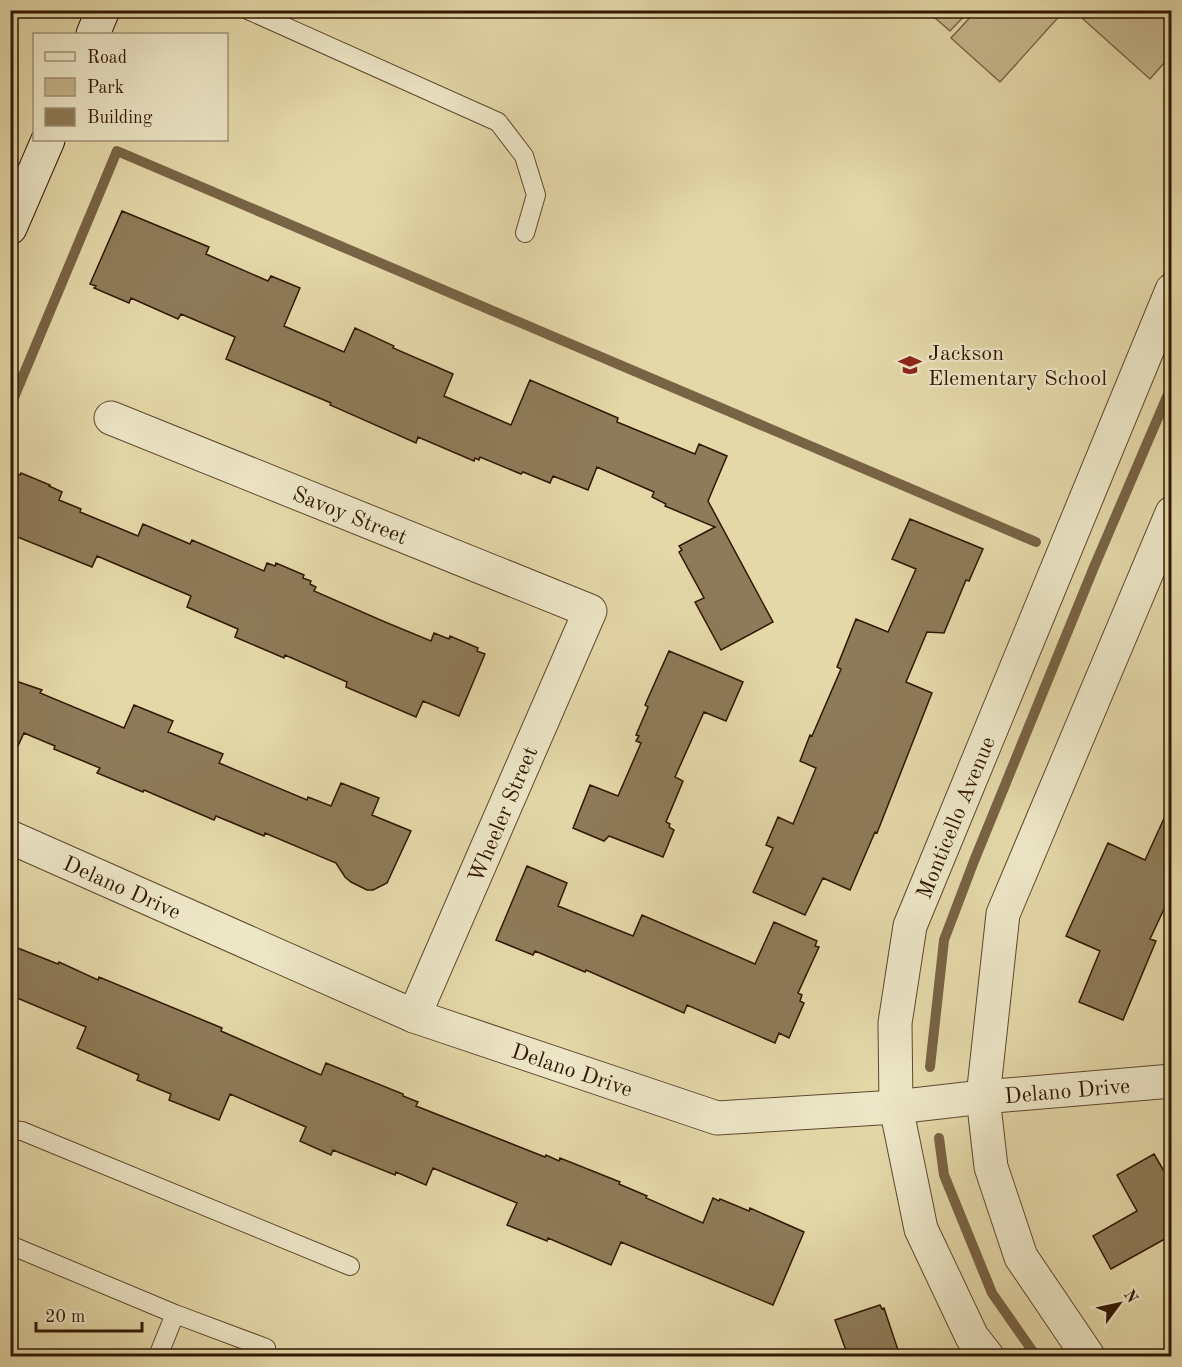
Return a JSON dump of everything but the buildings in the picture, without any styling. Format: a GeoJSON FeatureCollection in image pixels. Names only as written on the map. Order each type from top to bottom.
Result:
{"type":"FeatureCollection","features":[{"type":"Feature","properties":{"kind":"street"},"geometry":{"type":"LineString","coordinates":[[93,33],[104,10]]}},
{"type":"Feature","properties":{"kind":"street"},"geometry":{"type":"LineString","coordinates":[[10,228],[19,187],[47,141]]}},
{"type":"Feature","properties":{"kind":"street","name":"Monticello Avenue"},"geometry":{"type":"LineString","coordinates":[[987,1356],[972,1337],[921,1229],[896,1107],[895,1023],[910,926],[1172,290]]}},
{"type":"Feature","properties":{"kind":"street","name":"Savoy Street"},"geometry":{"type":"LineString","coordinates":[[111,418],[590,611]]}},
{"type":"Feature","properties":{"kind":"street"},"geometry":{"type":"LineString","coordinates":[[1088,1356],[1021,1257],[991,1167],[983,1097],[1003,914],[1172,513]]}},
{"type":"Feature","properties":{"kind":"street","name":"Wheeler Street"},"geometry":{"type":"LineString","coordinates":[[414,1016],[590,611]]}},
{"type":"Feature","properties":{"kind":"street","name":"Delano Drive"},"geometry":{"type":"LineString","coordinates":[[10,837],[414,1016],[717,1118],[896,1107],[1172,1081]]}},
{"type":"Feature","properties":{"kind":"lane"},"geometry":{"type":"LineString","coordinates":[[248,10],[498,122],[524,156],[536,195],[525,233]]}},
{"type":"Feature","properties":{"kind":"lane"},"geometry":{"type":"LineString","coordinates":[[10,1130],[22,1131],[350,1266]]}},
{"type":"Feature","properties":{"kind":"lane"},"geometry":{"type":"LineString","coordinates":[[10,1245],[175,1314],[266,1348],[264,1356]]}},
{"type":"Feature","properties":{"kind":"lane"},"geometry":{"type":"LineString","coordinates":[[158,1356],[175,1314]]}},
{"type":"Feature","properties":{"kind":"green space"},"geometry":{"type":"Polygon","coordinates":[[[927,11],[969,11],[950,31],[927,11]]]}},
{"type":"Feature","properties":{"kind":"green space"},"geometry":{"type":"Polygon","coordinates":[[[976,11],[1064,11],[1000,82],[951,38],[976,11]]]}},
{"type":"Feature","properties":{"kind":"green space"},"geometry":{"type":"Polygon","coordinates":[[[1090,11],[1171,11],[1171,55],[1150,79],[1083,19],[1090,11]]]}},
{"type":"Feature","properties":{"kind":"waterway"},"geometry":{"type":"LineString","coordinates":[[10,407],[117,151],[1036,542]]}},
{"type":"Feature","properties":{"kind":"waterway"},"geometry":{"type":"LineString","coordinates":[[930,1067],[944,940],[1094,567],[1172,385]]}},
{"type":"Feature","properties":{"kind":"waterway"},"geometry":{"type":"LineString","coordinates":[[939,1138],[944,1175],[992,1293],[1036,1356]]}},
{"type":"Feature","properties":{"kind":"place","name":"Jackson Elementary School"},"geometry":{"type":"Point","coordinates":[910,365]}}]}
